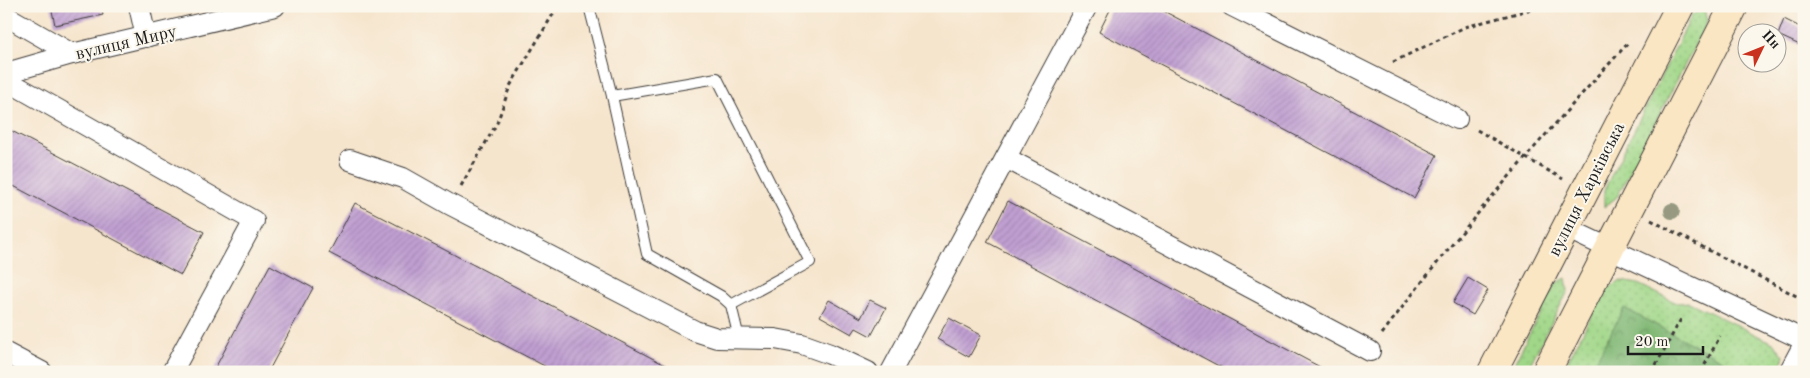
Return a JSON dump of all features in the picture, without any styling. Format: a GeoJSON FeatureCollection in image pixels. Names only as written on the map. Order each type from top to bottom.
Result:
{"type":"FeatureCollection","features":[{"type":"Feature","properties":{"kind":"street"},"geometry":{"type":"LineString","coordinates":[[139,6],[146,37]]}},
{"type":"Feature","properties":{"kind":"street","name":"вулиця Миру"},"geometry":{"type":"LineString","coordinates":[[6,73],[72,54],[275,6]]}},
{"type":"Feature","properties":{"kind":"street"},"geometry":{"type":"LineString","coordinates":[[891,372],[1087,6]]}},
{"type":"Feature","properties":{"kind":"street"},"geometry":{"type":"LineString","coordinates":[[1232,6],[1457,119]]}},
{"type":"Feature","properties":{"kind":"street","name":"вулиця Харківська"},"geometry":{"type":"LineString","coordinates":[[1492,372],[1680,6]]}},
{"type":"Feature","properties":{"kind":"street"},"geometry":{"type":"LineString","coordinates":[[1546,372],[1734,6]]}},
{"type":"Feature","properties":{"kind":"street"},"geometry":{"type":"LineString","coordinates":[[6,16],[72,54]]}},
{"type":"Feature","properties":{"kind":"street"},"geometry":{"type":"LineString","coordinates":[[6,80],[254,221],[172,372]]}},
{"type":"Feature","properties":{"kind":"street"},"geometry":{"type":"LineString","coordinates":[[1006,158],[1370,351]]}},
{"type":"Feature","properties":{"kind":"street"},"geometry":{"type":"LineString","coordinates":[[350,160],[402,178],[695,331],[717,338],[776,340],[802,344],[830,354],[868,372]]}},
{"type":"Feature","properties":{"kind":"street"},"geometry":{"type":"LineString","coordinates":[[1566,228],[1804,340]]}},
{"type":"Feature","properties":{"kind":"street"},"geometry":{"type":"LineString","coordinates":[[1789,372],[1804,344]]}},
{"type":"Feature","properties":{"kind":"street"},"geometry":{"type":"LineString","coordinates":[[6,353],[42,372]]}},
{"type":"Feature","properties":{"kind":"lane"},"geometry":{"type":"LineString","coordinates":[[589,6],[612,96],[647,254],[722,296],[731,305],[739,338]]}},
{"type":"Feature","properties":{"kind":"lane"},"geometry":{"type":"LineString","coordinates":[[612,96],[717,78],[810,262],[731,305]]}},
{"type":"Feature","properties":{"kind":"path"},"geometry":{"type":"LineString","coordinates":[[449,204],[469,174],[497,123],[510,86],[558,6]]}},
{"type":"Feature","properties":{"kind":"path"},"geometry":{"type":"LineString","coordinates":[[1370,75],[1420,47],[1465,27],[1543,6]]}},
{"type":"Feature","properties":{"kind":"path"},"geometry":{"type":"LineString","coordinates":[[1370,351],[1430,269],[1525,158],[1637,34]]}},
{"type":"Feature","properties":{"kind":"path"},"geometry":{"type":"LineString","coordinates":[[1457,119],[1585,191]]}},
{"type":"Feature","properties":{"kind":"path"},"geometry":{"type":"LineString","coordinates":[[1629,209],[1804,300]]}},
{"type":"Feature","properties":{"kind":"path"},"geometry":{"type":"LineString","coordinates":[[1652,372],[1681,319]]}},
{"type":"Feature","properties":{"kind":"path"},"geometry":{"type":"LineString","coordinates":[[1701,372],[1720,336]]}},
{"type":"Feature","properties":{"kind":"green space"},"geometry":{"type":"Polygon","coordinates":[[[1704,8],[1707,22],[1617,197],[1604,207],[1604,190],[1692,15],[1704,8]]]}},
{"type":"Feature","properties":{"kind":"green space"},"geometry":{"type":"Polygon","coordinates":[[[1566,278],[1568,291],[1526,372],[1510,372],[1555,284],[1566,278]]]}},
{"type":"Feature","properties":{"kind":"green space"},"geometry":{"type":"Polygon","coordinates":[[[1621,281],[1638,284],[1677,303],[1689,302],[1775,344],[1784,356],[1779,372],[1562,372],[1605,290],[1621,281]]]}},
{"type":"Feature","properties":{"kind":"green space"},"geometry":{"type":"Polygon","coordinates":[[[1624,308],[1745,372],[1590,372],[1624,308]]]}},
{"type":"Feature","properties":{"kind":"building"},"geometry":{"type":"Polygon","coordinates":[[[51,6],[101,6],[103,15],[55,25],[51,6]]]}},
{"type":"Feature","properties":{"kind":"building"},"geometry":{"type":"Polygon","coordinates":[[[1112,6],[1154,6],[1437,155],[1414,198],[1099,32],[1112,6]]]}},
{"type":"Feature","properties":{"kind":"building"},"geometry":{"type":"Polygon","coordinates":[[[1784,19],[1804,29],[1804,47],[1788,40],[1788,22],[1783,22],[1784,19]]]}},
{"type":"Feature","properties":{"kind":"building"},"geometry":{"type":"Polygon","coordinates":[[[6,128],[204,232],[181,275],[6,182],[6,128]]]}},
{"type":"Feature","properties":{"kind":"building"},"geometry":{"type":"Polygon","coordinates":[[[1008,201],[1322,368],[1320,372],[1230,372],[987,242],[1008,201]]]}},
{"type":"Feature","properties":{"kind":"building"},"geometry":{"type":"Polygon","coordinates":[[[355,203],[671,368],[669,372],[556,372],[329,253],[355,203]]]}},
{"type":"Feature","properties":{"kind":"building"},"geometry":{"type":"Polygon","coordinates":[[[270,265],[313,288],[268,372],[213,372],[270,265]]]}},
{"type":"Feature","properties":{"kind":"building"},"geometry":{"type":"Polygon","coordinates":[[[1468,278],[1488,290],[1473,315],[1453,303],[1468,278]]]}},
{"type":"Feature","properties":{"kind":"building"},"geometry":{"type":"Polygon","coordinates":[[[829,300],[861,318],[870,300],[886,308],[871,336],[856,328],[852,334],[820,316],[829,300]]]}},
{"type":"Feature","properties":{"kind":"building"},"geometry":{"type":"Polygon","coordinates":[[[949,318],[981,335],[969,357],[937,339],[949,318]]]}}]}
